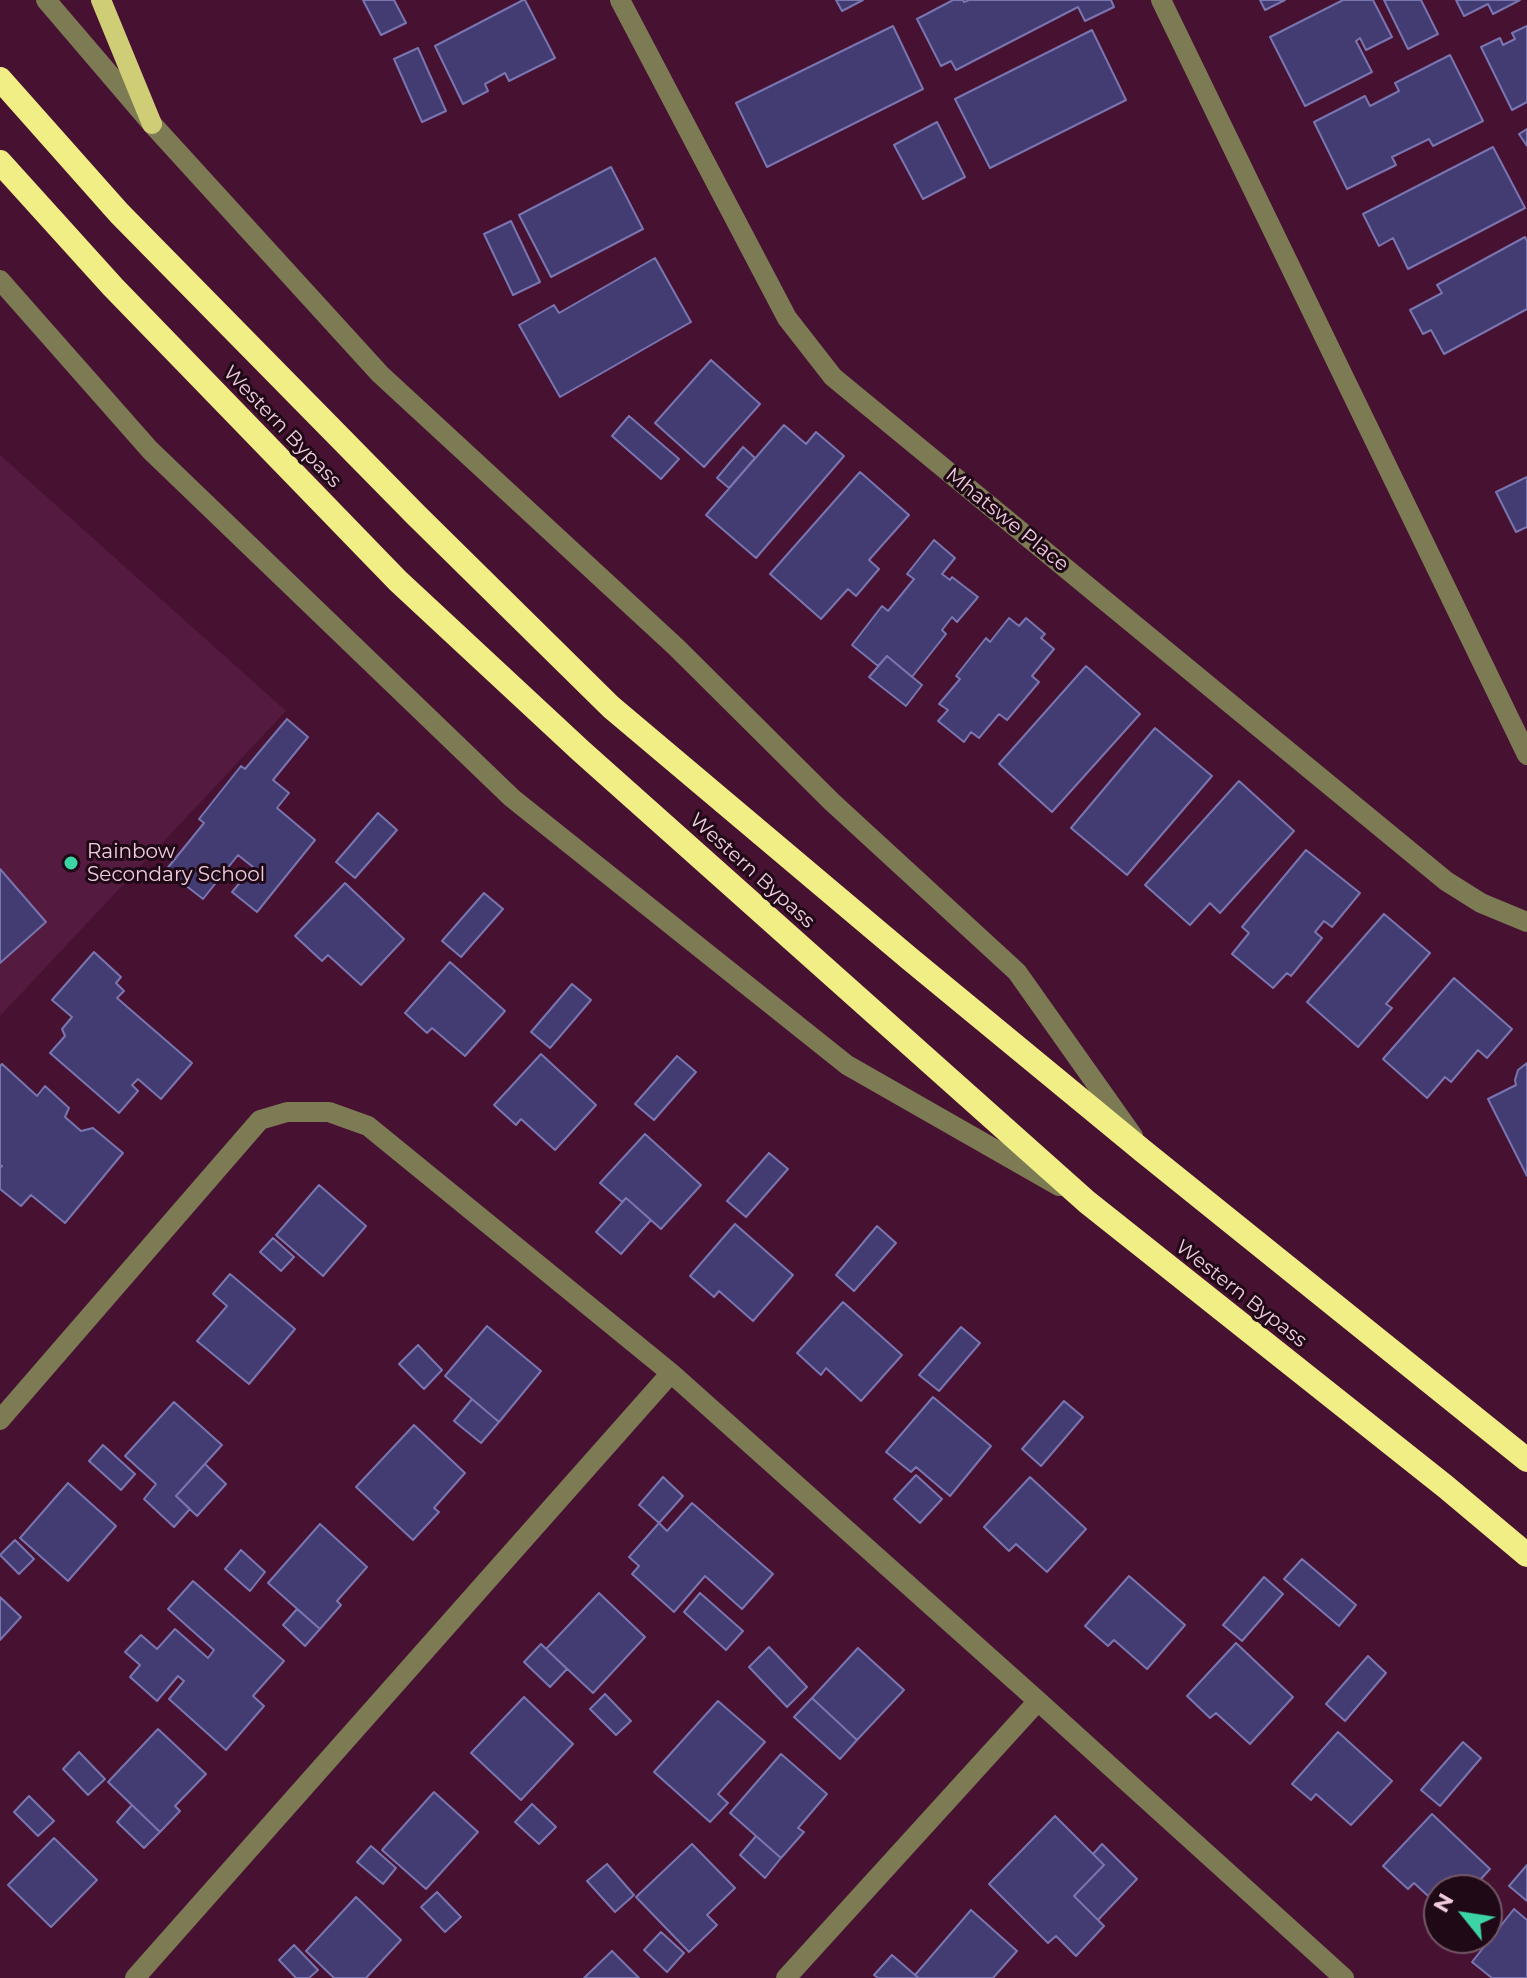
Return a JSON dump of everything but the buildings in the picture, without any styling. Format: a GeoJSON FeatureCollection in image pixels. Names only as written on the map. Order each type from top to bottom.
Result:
{"type":"FeatureCollection","features":[{"type":"Feature","properties":{"kind":"highway","name":"Western Bypass"},"geometry":{"type":"LineString","coordinates":[[0,79],[119,213],[416,515],[611,707],[1143,1151],[1527,1460]]}},
{"type":"Feature","properties":{"kind":"highway","name":"Western Bypass"},"geometry":{"type":"LineString","coordinates":[[0,162],[113,287],[398,581],[581,751],[1087,1202],[1527,1555]]}},
{"type":"Feature","properties":{"kind":"main road"},"geometry":{"type":"LineString","coordinates":[[101,0],[152,124]]}},
{"type":"Feature","properties":{"kind":"street"},"geometry":{"type":"LineString","coordinates":[[46,0],[152,124],[380,374],[676,647],[832,802],[1017,972],[1143,1151]]}},
{"type":"Feature","properties":{"kind":"street","name":"Mhatswe Place"},"geometry":{"type":"LineString","coordinates":[[620,0],[787,318],[833,377],[1446,881],[1481,903],[1527,922]]}},
{"type":"Feature","properties":{"kind":"street"},"geometry":{"type":"LineString","coordinates":[[1161,0],[1527,755]]}},
{"type":"Feature","properties":{"kind":"street"},"geometry":{"type":"LineString","coordinates":[[0,280],[150,450],[512,798],[847,1065],[1087,1202]]}},
{"type":"Feature","properties":{"kind":"street"},"geometry":{"type":"LineString","coordinates":[[0,1420],[260,1120],[287,1112],[329,1112],[368,1126],[671,1373],[1344,1978]]}},
{"type":"Feature","properties":{"kind":"street"},"geometry":{"type":"LineString","coordinates":[[135,1978],[671,1373]]}},
{"type":"Feature","properties":{"kind":"street"},"geometry":{"type":"LineString","coordinates":[[786,1978],[1038,1701]]}},
{"type":"Feature","properties":{"kind":"shaded area","name":"Rainbow Secondary School"},"geometry":{"type":"Polygon","coordinates":[[[0,455],[286,711],[0,1016],[0,455]]]}},
{"type":"Feature","properties":{"kind":"place","name":"Rainbow Secondary School"},"geometry":{"type":"Point","coordinates":[71,863]}}]}
